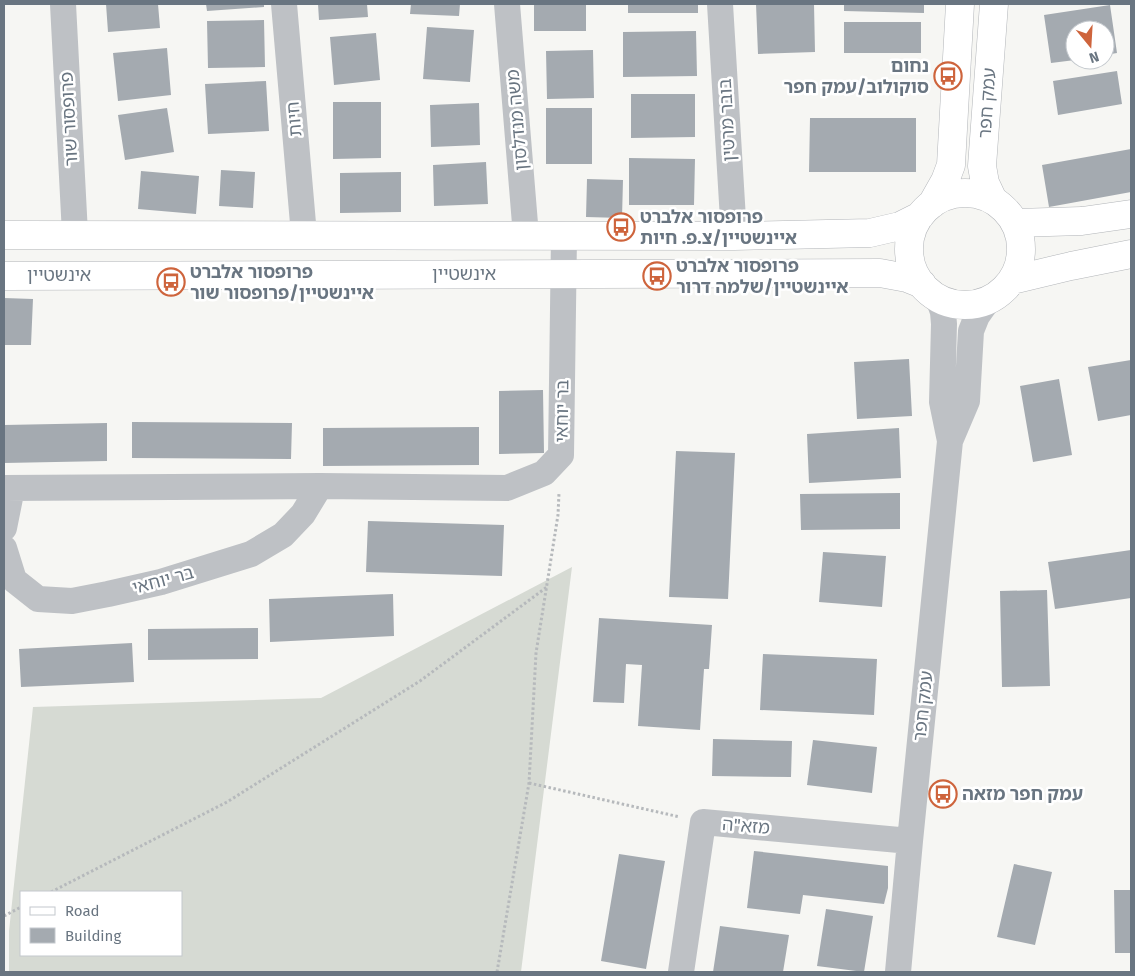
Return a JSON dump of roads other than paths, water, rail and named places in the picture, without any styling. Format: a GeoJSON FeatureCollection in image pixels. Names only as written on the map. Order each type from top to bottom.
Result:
{"type":"FeatureCollection","features":[{"type":"Feature","properties":{"kind":"main road","name":"עמק חפר"},"geometry":{"type":"LineString","coordinates":[[926,210],[945,181],[951,165],[960,4]]}},
{"type":"Feature","properties":{"kind":"main road","name":"עמק חפר"},"geometry":{"type":"LineString","coordinates":[[993,200],[985,183],[982,166],[994,4]]}},
{"type":"Feature","properties":{"kind":"main road"},"geometry":{"type":"LineString","coordinates":[[4,235],[734,236],[870,233],[900,226],[948,196],[962,193],[978,194],[993,200],[1006,210],[1015,223],[1020,237],[1021,252],[1019,266],[1006,287],[989,299],[972,304],[954,304],[930,291],[913,268],[909,250],[912,232],[926,210]]}},
{"type":"Feature","properties":{"kind":"main road"},"geometry":{"type":"LineString","coordinates":[[1015,223],[1082,220],[1131,214]]}},
{"type":"Feature","properties":{"kind":"main road"},"geometry":{"type":"LineString","coordinates":[[1012,280],[1131,254]]}},
{"type":"Feature","properties":{"kind":"main road","name":"אינשטיין"},"geometry":{"type":"LineString","coordinates":[[4,276],[880,273],[907,278],[930,291]]}},
{"type":"Feature","properties":{"kind":"street","name":"פרופסור שור"},"geometry":{"type":"LineString","coordinates":[[63,4],[75,234]]}},
{"type":"Feature","properties":{"kind":"street","name":"חיות"},"geometry":{"type":"LineString","coordinates":[[284,4],[304,235]]}},
{"type":"Feature","properties":{"kind":"street","name":"משה מנדלסון"},"geometry":{"type":"LineString","coordinates":[[507,4],[526,236]]}},
{"type":"Feature","properties":{"kind":"street","name":"בובר מרטין"},"geometry":{"type":"LineString","coordinates":[[720,4],[734,236]]}},
{"type":"Feature","properties":{"kind":"street","name":"בר יוחאי"},"geometry":{"type":"LineString","coordinates":[[4,528],[8,488],[320,486],[507,488],[544,473],[562,455],[564,236]]}},
{"type":"Feature","properties":{"kind":"street","name":"עמק חפר"},"geometry":{"type":"LineString","coordinates":[[930,291],[943,312],[942,402],[950,441]]}},
{"type":"Feature","properties":{"kind":"street","name":"עמק חפר"},"geometry":{"type":"LineString","coordinates":[[898,972],[950,441],[967,400],[971,331],[977,316],[989,299]]}},
{"type":"Feature","properties":{"kind":"street","name":"בר יוחאי"},"geometry":{"type":"LineString","coordinates":[[4,548],[14,580],[38,599],[72,601],[108,594],[161,582],[251,554],[290,528],[303,514],[320,486]]}},
{"type":"Feature","properties":{"kind":"street","name":"מזא\"ה"},"geometry":{"type":"LineString","coordinates":[[681,972],[704,822],[910,841]]}},
{"type":"Feature","properties":{"kind":"place","name":"נחום סוקולוב/עמק חפר"},"geometry":{"type":"Point","coordinates":[948,76]}},
{"type":"Feature","properties":{"kind":"place","name":"פרופסור אלברט איינשטיין/צ.פ. חיות"},"geometry":{"type":"Point","coordinates":[621,227]}},
{"type":"Feature","properties":{"kind":"place","name":"פרופסור אלברט איינשטיין/שלמה דרור"},"geometry":{"type":"Point","coordinates":[657,276]}},
{"type":"Feature","properties":{"kind":"place","name":"פרופסור אלברט איינשטיין/פרופסור שור"},"geometry":{"type":"Point","coordinates":[171,282]}},
{"type":"Feature","properties":{"kind":"place","name":"עמק חפר מזאה"},"geometry":{"type":"Point","coordinates":[943,794]}}]}
